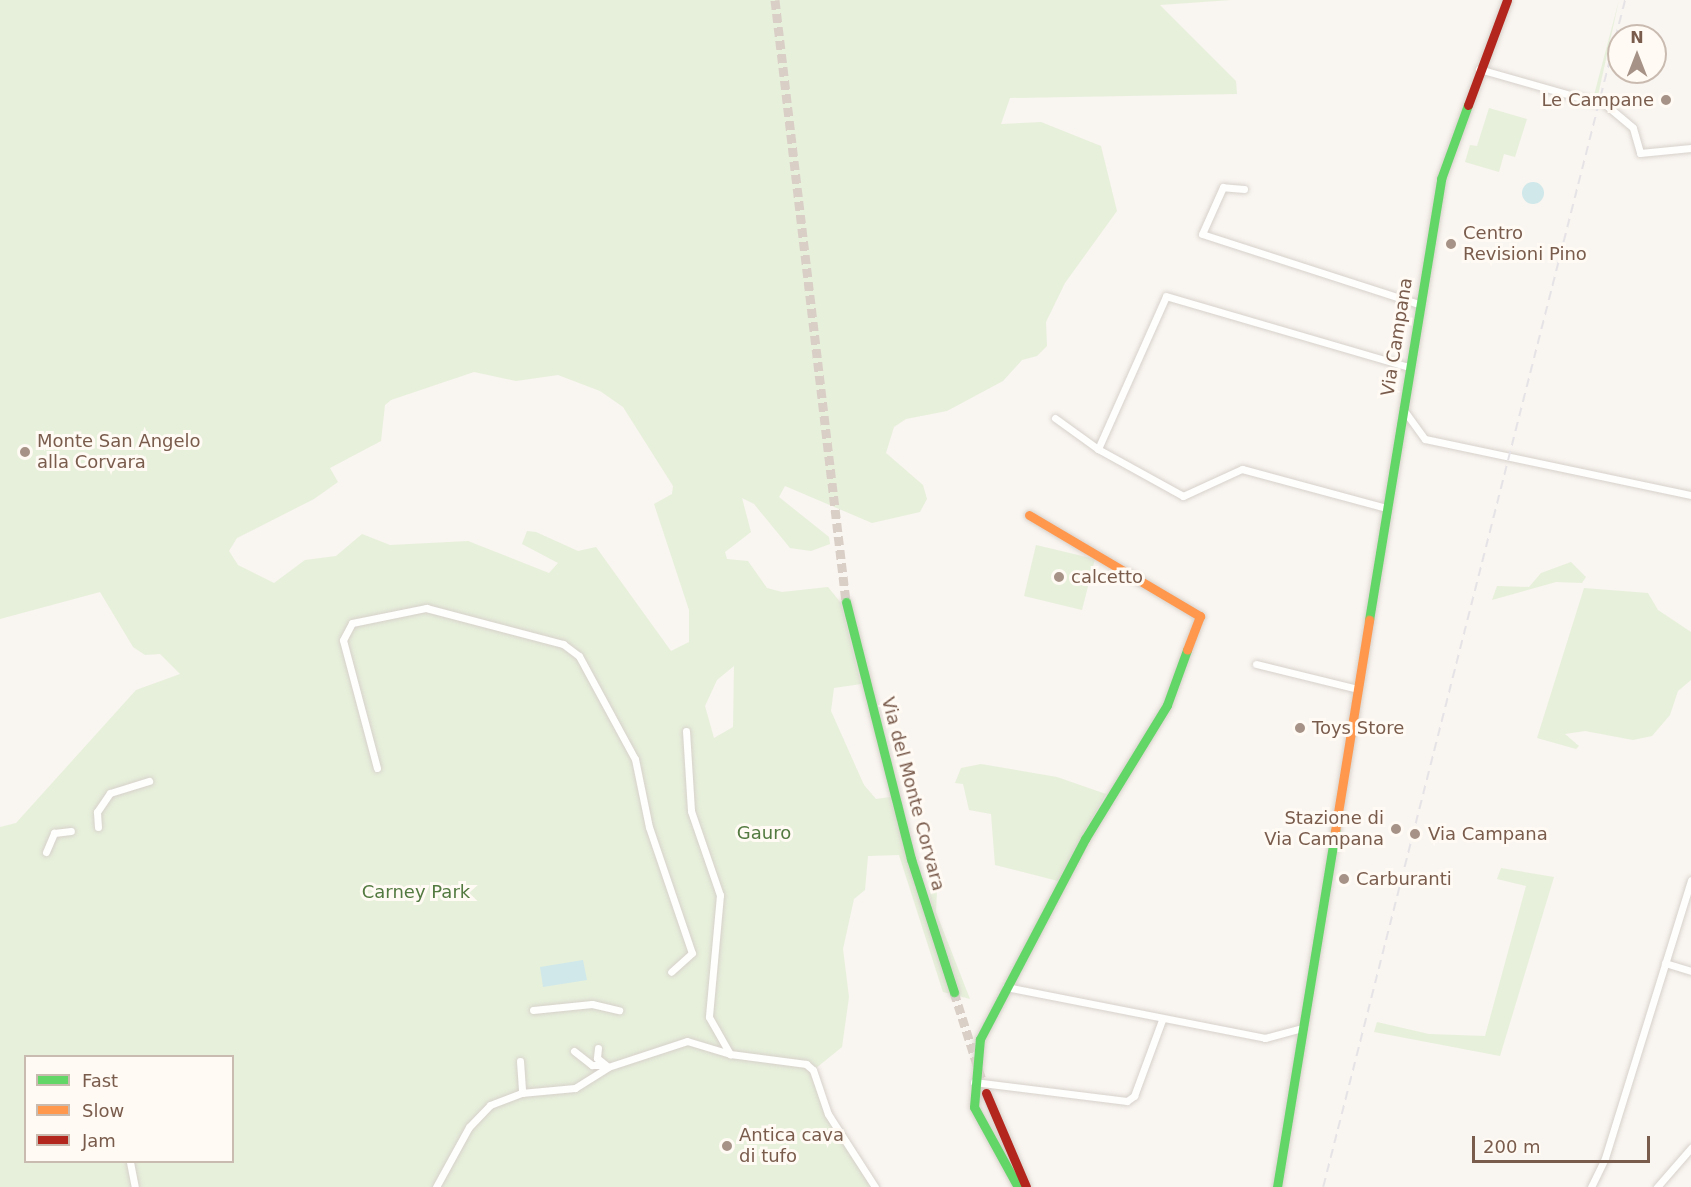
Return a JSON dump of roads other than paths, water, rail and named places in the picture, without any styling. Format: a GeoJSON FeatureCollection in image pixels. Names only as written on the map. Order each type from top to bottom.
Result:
{"type":"FeatureCollection","features":[{"type":"Feature","properties":{"kind":"street","name":"Via Campana"},"geometry":{"type":"LineString","coordinates":[[1277,1187],[1441,179],[1479,69],[1507,0]]}},
{"type":"Feature","properties":{"kind":"street"},"geometry":{"type":"LineString","coordinates":[[1479,69],[1595,102]]}},
{"type":"Feature","properties":{"kind":"street"},"geometry":{"type":"LineString","coordinates":[[1606,105],[1633,128],[1640,153],[1691,148]]}},
{"type":"Feature","properties":{"kind":"street"},"geometry":{"type":"LineString","coordinates":[[1244,189],[1223,187],[1202,234],[1419,304]]}},
{"type":"Feature","properties":{"kind":"street"},"geometry":{"type":"LineString","coordinates":[[1098,449],[1166,296],[1409,367]]}},
{"type":"Feature","properties":{"kind":"street"},"geometry":{"type":"LineString","coordinates":[[1403,408],[1425,439],[1691,495]]}},
{"type":"Feature","properties":{"kind":"street"},"geometry":{"type":"LineString","coordinates":[[1055,418],[1098,449],[1183,496],[1242,469],[1387,508]]}},
{"type":"Feature","properties":{"kind":"street"},"geometry":{"type":"LineString","coordinates":[[1018,1187],[975,1111],[974,1082],[980,1039],[1085,839],[1163,713],[1200,616],[1029,514]]}},
{"type":"Feature","properties":{"kind":"street","name":"Via del Monte Corvara"},"geometry":{"type":"LineString","coordinates":[[846,602],[910,859],[954,993]]}},
{"type":"Feature","properties":{"kind":"street"},"geometry":{"type":"LineString","coordinates":[[376,768],[343,640],[346,627],[409,609],[468,616],[538,634],[579,656],[635,759],[649,827],[692,953],[671,972]]}},
{"type":"Feature","properties":{"kind":"street"},"geometry":{"type":"LineString","coordinates":[[1256,664],[1358,689]]}},
{"type":"Feature","properties":{"kind":"street"},"geometry":{"type":"LineString","coordinates":[[686,731],[692,811],[720,895],[709,1017],[730,1054]]}},
{"type":"Feature","properties":{"kind":"street"},"geometry":{"type":"LineString","coordinates":[[98,827],[97,812],[111,793],[149,781]]}},
{"type":"Feature","properties":{"kind":"street"},"geometry":{"type":"LineString","coordinates":[[640,828],[649,827]]}},
{"type":"Feature","properties":{"kind":"street"},"geometry":{"type":"LineString","coordinates":[[46,852],[54,833],[71,831]]}},
{"type":"Feature","properties":{"kind":"street"},"geometry":{"type":"LineString","coordinates":[[1591,1187],[1605,1158],[1691,880]]}},
{"type":"Feature","properties":{"kind":"street"},"geometry":{"type":"LineString","coordinates":[[1665,963],[1691,971]]}},
{"type":"Feature","properties":{"kind":"street"},"geometry":{"type":"LineString","coordinates":[[1006,987],[1162,1020],[1265,1038],[1302,1028]]}},
{"type":"Feature","properties":{"kind":"street"},"geometry":{"type":"LineString","coordinates":[[533,1010],[592,1004],[619,1010]]}},
{"type":"Feature","properties":{"kind":"street"},"geometry":{"type":"LineString","coordinates":[[974,1082],[1126,1101],[1134,1096],[1162,1020]]}},
{"type":"Feature","properties":{"kind":"street"},"geometry":{"type":"LineString","coordinates":[[436,1187],[483,1112],[504,1097],[575,1088],[606,1066],[687,1041],[730,1054],[810,1067],[828,1114],[875,1187]]}},
{"type":"Feature","properties":{"kind":"street"},"geometry":{"type":"LineString","coordinates":[[598,1048],[597,1059],[606,1066]]}},
{"type":"Feature","properties":{"kind":"street"},"geometry":{"type":"LineString","coordinates":[[574,1052],[592,1065],[606,1066]]}},
{"type":"Feature","properties":{"kind":"street"},"geometry":{"type":"LineString","coordinates":[[520,1061],[522,1093]]}},
{"type":"Feature","properties":{"kind":"street"},"geometry":{"type":"LineString","coordinates":[[986,1093],[1026,1187]]}},
{"type":"Feature","properties":{"kind":"street"},"geometry":{"type":"LineString","coordinates":[[1657,1187],[1691,1148]]}},
{"type":"Feature","properties":{"kind":"street"},"geometry":{"type":"LineString","coordinates":[[130,1163],[135,1187]]}},
{"type":"Feature","properties":{"kind":"water"},"geometry":{"type":"Polygon","coordinates":[[[1533,182],[1541,185],[1544,193],[1541,201],[1533,204],[1525,201],[1522,193],[1525,185],[1533,182]]]}},
{"type":"Feature","properties":{"kind":"water"},"geometry":{"type":"Polygon","coordinates":[[[583,960],[587,980],[543,987],[540,967],[583,960]]]}},
{"type":"Feature","properties":{"kind":"tunnel"},"geometry":{"type":"LineString","coordinates":[[775,0],[846,602]]}},
{"type":"Feature","properties":{"kind":"tunnel"},"geometry":{"type":"LineString","coordinates":[[954,992],[986,1093]]}},
{"type":"Feature","properties":{"kind":"railway"},"geometry":{"type":"LineString","coordinates":[[1323,1187],[1625,0]]}},
{"type":"Feature","properties":{"kind":"place","name":"Le Campane"},"geometry":{"type":"Point","coordinates":[1666,100]}},
{"type":"Feature","properties":{"kind":"place","name":"Centro Revisioni Pino"},"geometry":{"type":"Point","coordinates":[1451,244]}},
{"type":"Feature","properties":{"kind":"place","name":"Monte San Angelo alla Corvara"},"geometry":{"type":"Point","coordinates":[25,452]}},
{"type":"Feature","properties":{"kind":"place","name":"calcetto"},"geometry":{"type":"Point","coordinates":[1059,577]}},
{"type":"Feature","properties":{"kind":"place","name":"Toys Store"},"geometry":{"type":"Point","coordinates":[1300,728]}},
{"type":"Feature","properties":{"kind":"place","name":"Stazione di Via Campana"},"geometry":{"type":"Point","coordinates":[1396,829]}},
{"type":"Feature","properties":{"kind":"place","name":"Via Campana"},"geometry":{"type":"Point","coordinates":[1415,834]}},
{"type":"Feature","properties":{"kind":"place","name":"Carburanti"},"geometry":{"type":"Point","coordinates":[1344,879]}},
{"type":"Feature","properties":{"kind":"place","name":"Antica cava di tufo"},"geometry":{"type":"Point","coordinates":[727,1146]}},
{"type":"Feature","properties":{"kind":"park label","name":"Gauro"},"geometry":{"type":"Point","coordinates":[764,833]}},
{"type":"Feature","properties":{"kind":"park label","name":"Carney Park"},"geometry":{"type":"Point","coordinates":[416,892]}}]}
